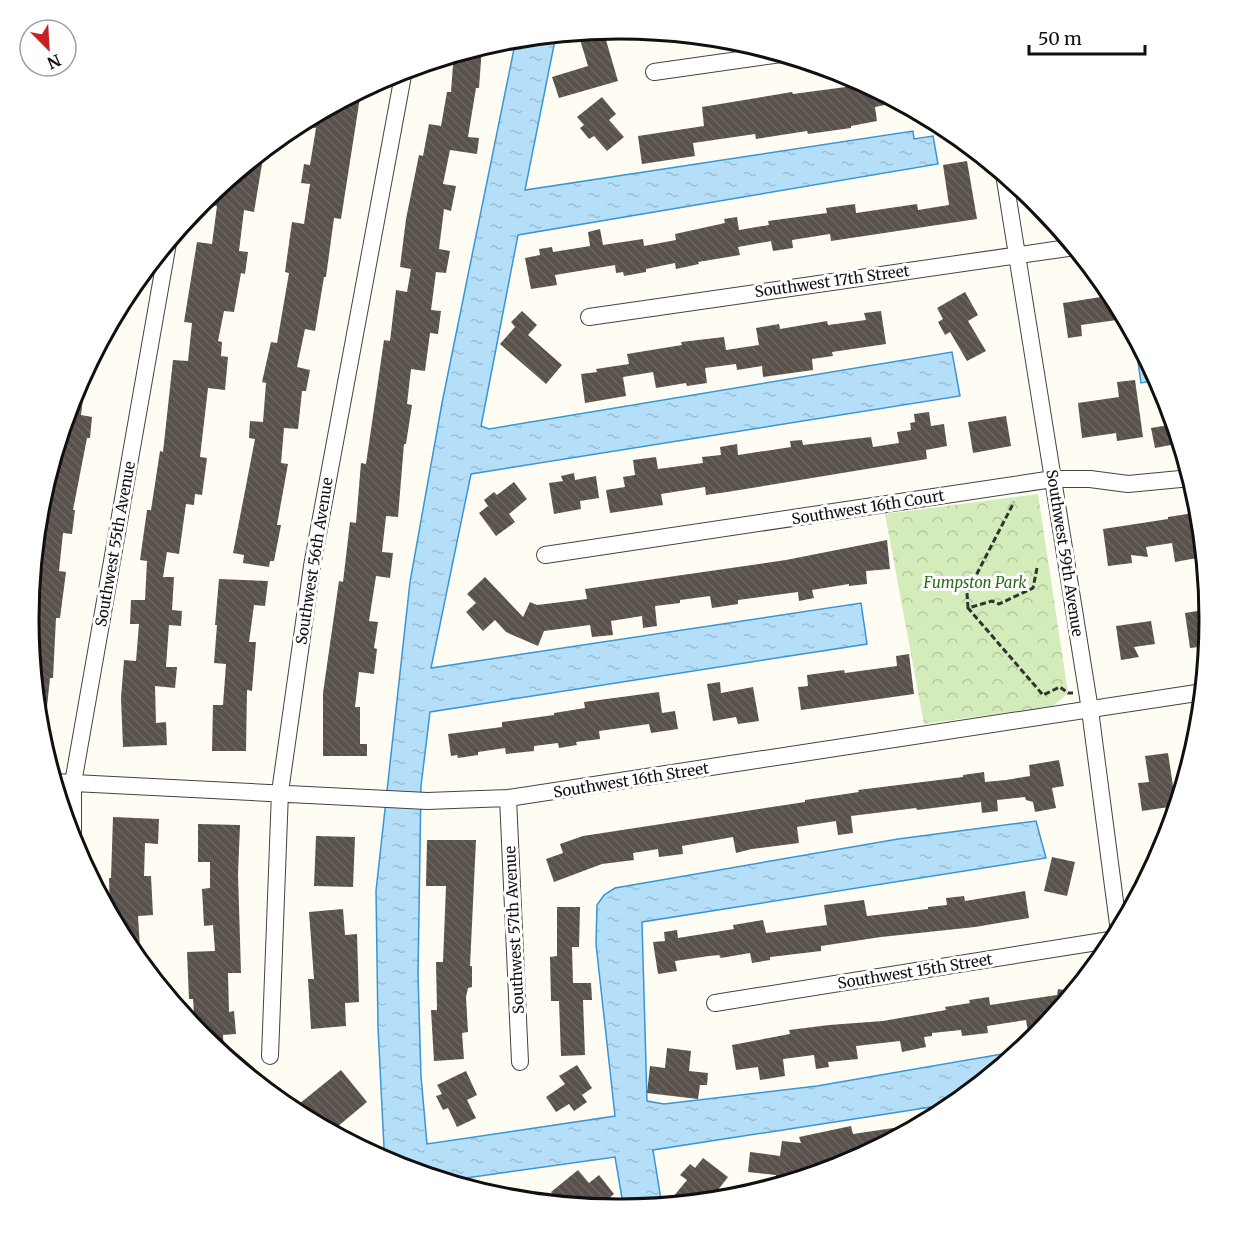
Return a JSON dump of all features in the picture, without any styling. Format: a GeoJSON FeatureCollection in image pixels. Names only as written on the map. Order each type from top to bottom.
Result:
{"type":"FeatureCollection","features":[{"type":"Feature","properties":{"kind":"street"},"geometry":{"type":"LineString","coordinates":[[654,72],[761,57]]}},
{"type":"Feature","properties":{"kind":"street","name":"Southwest 56th Avenue"},"geometry":{"type":"LineString","coordinates":[[270,1056],[280,792],[312,566],[402,81]]}},
{"type":"Feature","properties":{"kind":"street","name":"Southwest 59th Avenue"},"geometry":{"type":"LineString","coordinates":[[1006,187],[1090,710],[1117,918]]}},
{"type":"Feature","properties":{"kind":"street","name":"Southwest 17th Street"},"geometry":{"type":"LineString","coordinates":[[589,317],[1065,248]]}},
{"type":"Feature","properties":{"kind":"street","name":"Southwest 55th Avenue"},"geometry":{"type":"LineString","coordinates":[[73,814],[73,783],[165,258]]}},
{"type":"Feature","properties":{"kind":"street","name":"Southwest 16th Court"},"geometry":{"type":"LineString","coordinates":[[545,555],[1053,479],[1090,479],[1128,484],[1182,479]]}},
{"type":"Feature","properties":{"kind":"street","name":"Southwest 16th Street"},"geometry":{"type":"LineString","coordinates":[[63,782],[427,801],[508,798],[1195,693]]}},
{"type":"Feature","properties":{"kind":"street","name":"Southwest 57th Avenue"},"geometry":{"type":"LineString","coordinates":[[508,798],[520,1062]]}},
{"type":"Feature","properties":{"kind":"street","name":"Southwest 15th Street"},"geometry":{"type":"LineString","coordinates":[[715,1003],[1103,941]]}},
{"type":"Feature","properties":{"kind":"path"},"geometry":{"type":"LineString","coordinates":[[1014,502],[967,593],[968,608],[1043,695],[1060,687],[1068,693],[1087,691]]}},
{"type":"Feature","properties":{"kind":"path"},"geometry":{"type":"LineString","coordinates":[[968,608],[992,601],[999,604],[1033,588],[1037,568]]}},
{"type":"Feature","properties":{"kind":"green space","name":"Fumpston Park"},"geometry":{"type":"Polygon","coordinates":[[[1038,494],[1068,693],[1053,706],[924,724],[885,514],[1038,494]]]}},
{"type":"Feature","properties":{"kind":"water"},"geometry":{"type":"Polygon","coordinates":[[[554,43],[525,190],[913,131],[914,139],[933,136],[938,164],[518,235],[481,426],[489,429],[952,352],[960,396],[471,474],[431,668],[861,603],[867,644],[430,712],[421,786],[418,975],[421,1076],[427,1144],[615,1116],[596,944],[597,905],[604,895],[615,888],[898,839],[1036,821],[1046,858],[642,922],[647,1101],[664,1104],[817,1086],[1005,1054],[973,1080],[935,1106],[653,1150],[661,1199],[622,1200],[615,1157],[464,1178],[381,1148],[384,1148],[378,1027],[376,891],[410,582],[442,403],[514,49],[554,43]]]}},
{"type":"Feature","properties":{"kind":"water"},"geometry":{"type":"Polygon","coordinates":[[[1137,358],[1149,382],[1141,383],[1137,358]]]}},
{"type":"Feature","properties":{"kind":"building"},"geometry":{"type":"Polygon","coordinates":[[[606,39],[618,81],[559,98],[552,77],[588,66],[580,40],[606,39]]]}},
{"type":"Feature","properties":{"kind":"building"},"geometry":{"type":"Polygon","coordinates":[[[481,56],[479,88],[476,88],[468,137],[479,138],[477,154],[450,150],[443,184],[456,186],[451,211],[444,209],[439,249],[450,251],[446,273],[436,272],[431,310],[441,311],[438,334],[430,333],[425,371],[411,369],[407,404],[412,405],[406,444],[404,444],[398,517],[386,516],[382,552],[393,553],[390,578],[376,576],[369,621],[378,622],[374,648],[377,649],[374,674],[359,672],[355,707],[360,707],[360,744],[367,744],[367,756],[323,756],[323,693],[339,581],[343,582],[350,522],[356,523],[361,463],[366,464],[384,340],[390,341],[396,290],[407,292],[411,269],[400,267],[406,219],[419,155],[423,156],[429,124],[441,126],[447,92],[451,92],[453,65],[450,65],[481,56]]]}},
{"type":"Feature","properties":{"kind":"building"},"geometry":{"type":"Polygon","coordinates":[[[849,86],[887,105],[875,107],[877,121],[851,126],[851,128],[808,134],[807,131],[756,139],[755,134],[693,143],[695,156],[642,164],[638,136],[704,126],[702,107],[792,92],[793,94],[849,86]]]}},
{"type":"Feature","properties":{"kind":"building"},"geometry":{"type":"Polygon","coordinates":[[[602,97],[616,114],[609,120],[624,137],[607,151],[594,136],[589,139],[580,128],[584,125],[577,117],[602,97]]]}},
{"type":"Feature","properties":{"kind":"building"},"geometry":{"type":"Polygon","coordinates":[[[359,101],[341,219],[334,218],[326,277],[324,277],[315,331],[305,329],[297,367],[310,370],[306,391],[302,391],[298,429],[284,428],[281,463],[288,464],[277,525],[281,525],[274,561],[270,561],[269,567],[243,563],[244,555],[233,553],[255,439],[249,438],[250,421],[263,422],[266,383],[262,382],[271,342],[277,343],[289,273],[285,272],[292,222],[304,224],[310,184],[301,183],[304,164],[310,165],[316,128],[312,127],[359,101]]]}},
{"type":"Feature","properties":{"kind":"building"},"geometry":{"type":"Polygon","coordinates":[[[967,161],[977,219],[831,241],[830,234],[792,240],[793,248],[773,251],[771,241],[738,247],[740,255],[698,262],[699,264],[676,269],[675,263],[624,276],[623,272],[616,273],[615,265],[555,275],[557,285],[531,289],[525,258],[540,255],[539,249],[552,247],[553,252],[590,246],[588,232],[600,229],[603,245],[643,239],[644,246],[676,240],[675,234],[725,223],[724,219],[737,217],[739,230],[769,225],[768,221],[827,213],[826,208],[855,204],[856,213],[917,204],[918,210],[949,205],[943,165],[967,161]]]}},
{"type":"Feature","properties":{"kind":"building"},"geometry":{"type":"Polygon","coordinates":[[[262,164],[254,212],[244,210],[239,251],[248,252],[245,274],[241,273],[234,312],[224,311],[218,341],[222,342],[221,356],[228,357],[225,390],[208,388],[200,457],[207,458],[202,495],[195,494],[194,505],[186,504],[179,554],[167,552],[163,577],[174,577],[172,610],[182,611],[181,626],[169,625],[166,667],[177,667],[175,688],[155,686],[156,723],[166,722],[167,745],[123,747],[121,698],[124,660],[136,661],[139,624],[130,624],[131,600],[145,600],[147,561],[140,560],[147,510],[151,510],[160,451],[163,452],[173,360],[188,361],[192,323],[184,322],[197,242],[212,244],[217,206],[213,205],[262,164]]]}},
{"type":"Feature","properties":{"kind":"building"},"geometry":{"type":"Polygon","coordinates":[[[965,292],[978,315],[968,321],[986,351],[967,361],[950,332],[945,335],[938,322],[943,319],[937,308],[965,292]]]}},
{"type":"Feature","properties":{"kind":"building"},"geometry":{"type":"Polygon","coordinates":[[[1102,297],[1116,320],[1081,325],[1082,336],[1068,338],[1063,303],[1102,297]]]}},
{"type":"Feature","properties":{"kind":"building"},"geometry":{"type":"Polygon","coordinates":[[[522,311],[537,325],[528,335],[562,365],[546,384],[500,344],[515,327],[511,322],[522,311]]]}},
{"type":"Feature","properties":{"kind":"building"},"geometry":{"type":"Polygon","coordinates":[[[881,311],[886,344],[832,352],[833,356],[812,359],[813,370],[763,377],[762,366],[737,370],[736,364],[705,368],[707,383],[687,386],[686,383],[656,388],[653,372],[623,377],[626,396],[585,403],[581,374],[597,372],[596,369],[629,364],[627,354],[682,345],[681,342],[724,337],[726,350],[759,345],[756,328],[779,324],[780,329],[827,321],[828,325],[866,320],[864,313],[881,311]]]}},
{"type":"Feature","properties":{"kind":"building"},"geometry":{"type":"Polygon","coordinates":[[[1135,380],[1143,437],[1117,441],[1116,433],[1082,438],[1078,403],[1119,397],[1117,382],[1135,380]]]}},
{"type":"Feature","properties":{"kind":"building"},"geometry":{"type":"Polygon","coordinates":[[[83,396],[81,415],[92,417],[90,438],[87,438],[73,510],[75,510],[72,534],[63,533],[59,571],[66,572],[60,618],[56,618],[53,678],[50,678],[47,711],[40,657],[40,582],[50,506],[59,469],[83,396]]]}},
{"type":"Feature","properties":{"kind":"building"},"geometry":{"type":"Polygon","coordinates":[[[929,412],[931,426],[944,424],[947,446],[926,450],[927,459],[706,495],[705,487],[661,494],[663,505],[610,513],[606,490],[625,487],[623,477],[635,475],[633,460],[656,457],[658,469],[703,463],[702,457],[721,455],[720,447],[737,444],[738,455],[791,447],[790,441],[802,440],[803,445],[871,437],[873,447],[899,443],[897,432],[911,430],[910,423],[915,422],[914,414],[929,412]]]}},
{"type":"Feature","properties":{"kind":"building"},"geometry":{"type":"Polygon","coordinates":[[[1006,416],[1011,446],[973,453],[968,422],[1006,416]]]}},
{"type":"Feature","properties":{"kind":"building"},"geometry":{"type":"Polygon","coordinates":[[[1166,425],[1173,445],[1155,448],[1151,428],[1166,425]]]}},
{"type":"Feature","properties":{"kind":"building"},"geometry":{"type":"Polygon","coordinates":[[[574,473],[575,480],[596,476],[599,498],[580,501],[581,509],[554,514],[549,483],[563,481],[561,476],[574,473]]]}},
{"type":"Feature","properties":{"kind":"building"},"geometry":{"type":"Polygon","coordinates":[[[514,482],[527,499],[509,514],[515,522],[496,536],[479,513],[488,506],[484,500],[494,492],[497,495],[514,482]]]}},
{"type":"Feature","properties":{"kind":"building"},"geometry":{"type":"Polygon","coordinates":[[[1190,514],[1196,558],[1175,562],[1172,543],[1146,547],[1148,557],[1131,555],[1132,563],[1108,566],[1103,529],[1168,519],[1168,517],[1190,514]]]}},
{"type":"Feature","properties":{"kind":"building"},"geometry":{"type":"Polygon","coordinates":[[[887,540],[890,569],[866,571],[867,584],[849,586],[849,584],[812,590],[814,598],[799,601],[798,592],[738,600],[738,604],[712,608],[710,596],[680,600],[680,603],[655,606],[657,626],[643,628],[642,616],[611,621],[613,635],[592,637],[590,625],[544,631],[538,646],[506,632],[495,620],[483,631],[466,612],[476,603],[467,594],[485,577],[523,617],[530,602],[537,605],[587,599],[585,589],[786,560],[887,540]]]}},
{"type":"Feature","properties":{"kind":"building"},"geometry":{"type":"Polygon","coordinates":[[[219,579],[268,581],[265,606],[254,605],[249,642],[256,642],[252,691],[247,690],[246,751],[212,751],[213,705],[223,705],[226,664],[214,663],[219,579]]]}},
{"type":"Feature","properties":{"kind":"building"},"geometry":{"type":"Polygon","coordinates":[[[1200,611],[1199,647],[1190,648],[1185,613],[1200,611]]]}},
{"type":"Feature","properties":{"kind":"building"},"geometry":{"type":"Polygon","coordinates":[[[1151,621],[1155,644],[1134,647],[1139,657],[1121,660],[1116,626],[1151,621]]]}},
{"type":"Feature","properties":{"kind":"building"},"geometry":{"type":"Polygon","coordinates":[[[909,654],[914,694],[801,710],[798,687],[808,686],[807,675],[897,666],[896,656],[909,654]]]}},
{"type":"Feature","properties":{"kind":"building"},"geometry":{"type":"Polygon","coordinates":[[[720,682],[721,693],[753,687],[759,721],[738,724],[736,717],[713,721],[707,684],[720,682]]]}},
{"type":"Feature","properties":{"kind":"building"},"geometry":{"type":"Polygon","coordinates":[[[659,692],[662,713],[675,711],[678,729],[651,733],[649,724],[599,731],[600,739],[576,742],[577,745],[559,748],[558,743],[534,746],[534,751],[506,754],[505,748],[458,758],[457,755],[451,756],[448,734],[502,727],[502,722],[585,708],[584,702],[659,692]]]}},
{"type":"Feature","properties":{"kind":"building"},"geometry":{"type":"Polygon","coordinates":[[[1168,753],[1174,791],[1169,807],[1142,811],[1138,783],[1149,782],[1145,756],[1168,753]]]}},
{"type":"Feature","properties":{"kind":"building"},"geometry":{"type":"Polygon","coordinates":[[[1059,760],[1064,786],[1052,788],[1056,808],[1035,812],[1033,802],[1026,800],[1025,797],[997,800],[998,811],[982,813],[981,802],[851,816],[853,833],[838,835],[836,821],[797,827],[799,843],[736,853],[733,837],[682,846],[683,854],[659,857],[658,849],[633,853],[634,860],[602,864],[554,882],[546,859],[563,853],[560,844],[583,836],[805,802],[805,800],[859,792],[858,790],[963,777],[963,775],[984,772],[985,782],[1006,780],[1030,776],[1029,765],[1059,760]]]}},
{"type":"Feature","properties":{"kind":"building"},"geometry":{"type":"Polygon","coordinates":[[[113,817],[159,819],[158,844],[145,843],[144,876],[151,876],[153,915],[138,916],[140,946],[109,896],[109,878],[111,878],[113,817]]]}},
{"type":"Feature","properties":{"kind":"building"},"geometry":{"type":"Polygon","coordinates":[[[198,824],[240,825],[238,874],[241,973],[228,973],[229,1012],[234,1011],[236,1034],[223,1035],[223,1043],[194,1014],[193,999],[189,999],[187,952],[215,951],[213,925],[204,926],[202,889],[210,888],[210,862],[198,862],[198,824]]]}},
{"type":"Feature","properties":{"kind":"building"},"geometry":{"type":"Polygon","coordinates":[[[316,836],[355,837],[353,887],[314,886],[316,836]]]}},
{"type":"Feature","properties":{"kind":"building"},"geometry":{"type":"Polygon","coordinates":[[[427,840],[476,840],[470,966],[472,966],[472,987],[468,988],[466,997],[468,1032],[462,1033],[464,1059],[434,1061],[431,1010],[437,1010],[436,962],[443,962],[446,886],[426,886],[427,840]]]}},
{"type":"Feature","properties":{"kind":"building"},"geometry":{"type":"Polygon","coordinates":[[[1052,857],[1075,862],[1067,896],[1044,891],[1052,857]]]}},
{"type":"Feature","properties":{"kind":"building"},"geometry":{"type":"Polygon","coordinates":[[[1025,891],[1029,918],[821,946],[821,951],[770,957],[770,960],[752,963],[750,953],[721,958],[719,955],[675,961],[677,971],[658,974],[653,942],[665,941],[664,932],[677,930],[678,938],[734,929],[733,925],[763,920],[766,933],[827,925],[824,905],[864,900],[867,916],[947,905],[946,898],[964,896],[965,901],[1025,891]]]}},
{"type":"Feature","properties":{"kind":"building"},"geometry":{"type":"Polygon","coordinates":[[[557,907],[580,907],[579,947],[572,947],[573,983],[591,983],[592,1000],[583,1000],[585,1055],[561,1056],[559,1001],[551,1001],[550,957],[557,956],[557,907]]]}},
{"type":"Feature","properties":{"kind":"building"},"geometry":{"type":"Polygon","coordinates":[[[343,909],[345,935],[357,934],[359,1002],[345,1003],[346,1026],[311,1029],[308,979],[314,979],[309,912],[343,909]]]}},
{"type":"Feature","properties":{"kind":"building"},"geometry":{"type":"Polygon","coordinates":[[[1058,989],[1066,990],[1028,1032],[1026,1020],[987,1026],[988,1033],[962,1036],[961,1030],[932,1033],[932,1036],[924,1037],[926,1047],[902,1052],[900,1041],[856,1046],[858,1059],[828,1062],[829,1067],[816,1069],[814,1055],[783,1059],[785,1076],[760,1080],[758,1067],[736,1070],[732,1045],[790,1034],[789,1030],[883,1021],[946,1010],[945,1007],[989,997],[990,1005],[1057,995],[1058,989]]]}},
{"type":"Feature","properties":{"kind":"building"},"geometry":{"type":"Polygon","coordinates":[[[667,1048],[691,1051],[689,1071],[708,1073],[707,1085],[700,1085],[698,1099],[647,1093],[650,1066],[665,1068],[667,1048]]]}},
{"type":"Feature","properties":{"kind":"building"},"geometry":{"type":"Polygon","coordinates":[[[577,1065],[592,1088],[582,1095],[587,1102],[574,1111],[569,1104],[556,1112],[546,1097],[565,1084],[559,1076],[577,1065]]]}},
{"type":"Feature","properties":{"kind":"building"},"geometry":{"type":"Polygon","coordinates":[[[341,1070],[367,1102],[338,1127],[300,1104],[341,1070]]]}},
{"type":"Feature","properties":{"kind":"building"},"geometry":{"type":"Polygon","coordinates":[[[466,1071],[477,1095],[467,1100],[476,1118],[457,1127],[448,1108],[443,1110],[436,1096],[442,1094],[437,1085],[466,1071]]]}},
{"type":"Feature","properties":{"kind":"building"},"geometry":{"type":"Polygon","coordinates":[[[851,1126],[853,1134],[901,1127],[842,1156],[776,1178],[776,1175],[748,1172],[750,1152],[780,1156],[782,1141],[801,1143],[799,1137],[851,1126]]]}},
{"type":"Feature","properties":{"kind":"building"},"geometry":{"type":"Polygon","coordinates":[[[703,1158],[728,1177],[717,1192],[673,1197],[687,1180],[680,1175],[690,1164],[695,1168],[703,1158]]]}},
{"type":"Feature","properties":{"kind":"building"},"geometry":{"type":"Polygon","coordinates":[[[578,1170],[589,1183],[599,1175],[614,1194],[608,1200],[582,1199],[554,1196],[551,1192],[578,1170]]]}}]}
